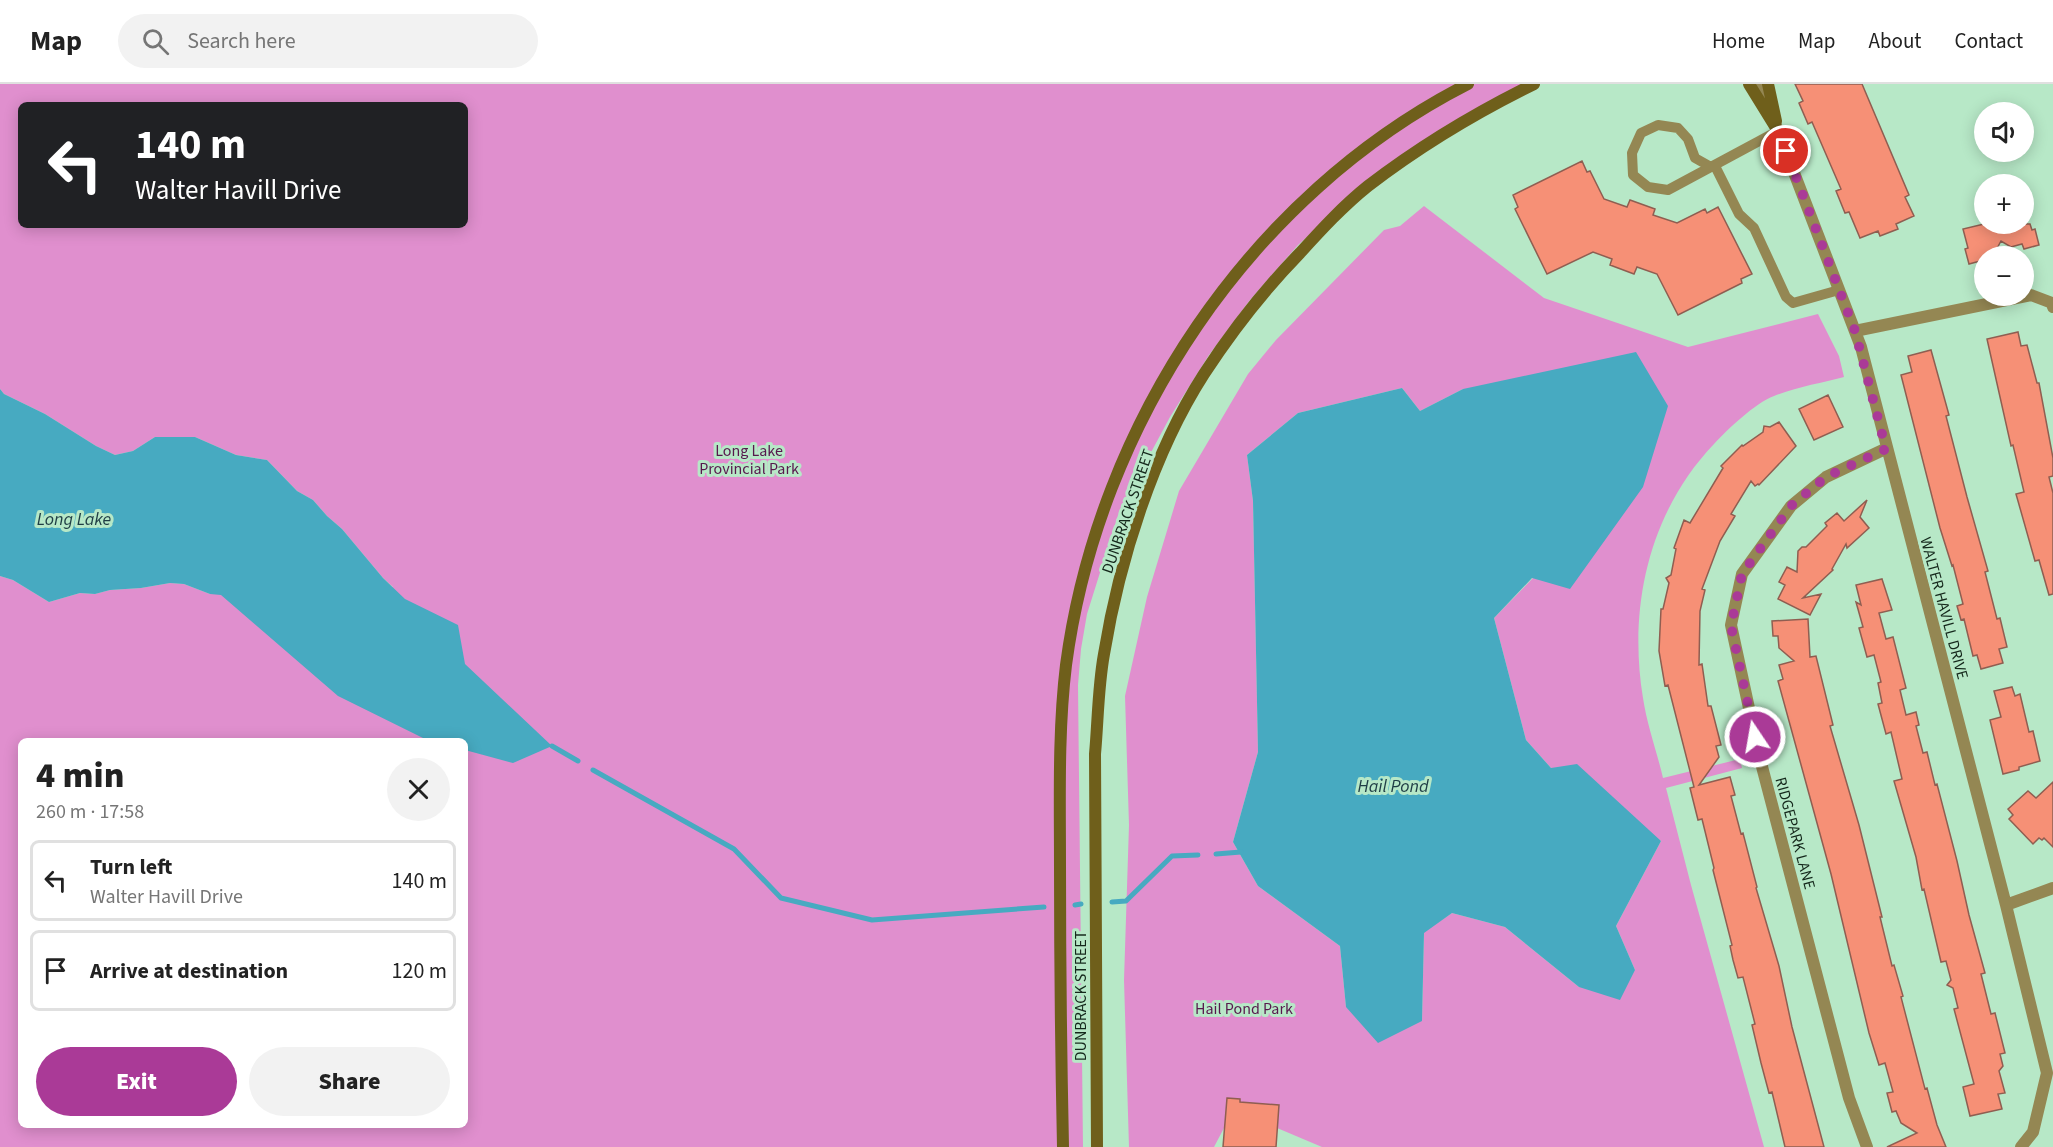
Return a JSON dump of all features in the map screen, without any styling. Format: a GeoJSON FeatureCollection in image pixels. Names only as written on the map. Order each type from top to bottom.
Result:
{"type":"FeatureCollection","features":[{"type":"Feature","properties":{"kind":"main road","name":"DUNBRACK STREET"},"geometry":{"type":"LineString","coordinates":[[1063,1147],[1060,821],[1063,702],[1078,596],[1108,496],[1135,434],[1176,358],[1219,295],[1260,245],[1299,206],[1356,156],[1409,119],[1468,84]]}},
{"type":"Feature","properties":{"kind":"main road","name":"DUNBRACK STREET"},"geometry":{"type":"LineString","coordinates":[[1097,1147],[1095,754],[1099,703],[1104,654],[1125,558],[1158,463],[1179,418],[1204,374],[1262,294],[1331,219],[1367,187],[1448,130],[1534,84]]}},
{"type":"Feature","properties":{"kind":"main road"},"geometry":{"type":"LineString","coordinates":[[1749,84],[1778,131]]}},
{"type":"Feature","properties":{"kind":"main road"},"geometry":{"type":"LineString","coordinates":[[1768,84],[1778,131]]}},
{"type":"Feature","properties":{"kind":"street","name":"WALTER HAVILL DRIVE"},"geometry":{"type":"LineString","coordinates":[[1760,84],[1855,331],[2006,904],[2047,1073],[2033,1132],[2021,1147]]}},
{"type":"Feature","properties":{"kind":"street"},"geometry":{"type":"LineString","coordinates":[[1855,331],[2031,295],[2052,303],[2053,307]]}},
{"type":"Feature","properties":{"kind":"street","name":"RIDGEPARK LANE"},"geometry":{"type":"LineString","coordinates":[[1867,1147],[1849,1098],[1760,759],[1731,626],[1742,574],[1791,506],[1826,477],[1886,449]]}},
{"type":"Feature","properties":{"kind":"street"},"geometry":{"type":"LineString","coordinates":[[2006,904],[2053,888]]}},
{"type":"Feature","properties":{"kind":"lane"},"geometry":{"type":"LineString","coordinates":[[1778,131],[1713,166],[1668,190],[1648,187],[1634,175],[1632,153],[1641,133],[1658,125],[1678,128],[1688,139],[1695,158],[1713,166],[1739,214],[1754,228],[1786,297],[1793,303],[1839,290]]}},
{"type":"Feature","properties":{"kind":"green space","name":"Long Lake Provincial Park"},"geometry":{"type":"Polygon","coordinates":[[[0,84],[1533,84],[1370,180],[1298,245],[1250,300],[1209,355],[1170,417],[1119,512],[1087,614],[1078,685],[1083,1147],[0,1147],[0,576],[13,580],[49,602],[80,593],[95,594],[170,583],[184,584],[210,594],[393,587],[342,529],[313,500],[297,491],[267,460],[236,455],[195,437],[155,437],[133,451],[115,455],[96,446],[45,414],[4,394],[0,389],[0,84]]]}},
{"type":"Feature","properties":{"kind":"green space","name":"Hail Pond Park"},"geometry":{"type":"Polygon","coordinates":[[[1424,206],[1544,298],[1688,347],[1818,314],[1839,356],[1844,377],[1791,390],[1766,399],[1714,444],[1692,471],[1673,500],[1648,562],[1642,596],[1639,664],[1647,718],[1663,778],[1740,759],[1742,768],[1666,788],[1764,1147],[1322,1147],[1263,1122],[1224,1128],[1214,1147],[1129,1147],[1124,980],[1129,825],[1125,696],[1147,597],[1179,491],[1248,374],[1276,340],[1384,230],[1400,226],[1424,206]],[[1402,388],[1298,413],[1247,455],[1253,501],[1258,752],[1233,842],[1258,886],[1340,946],[1346,1007],[1422,1021],[1424,932],[1452,913],[1505,927],[1579,987],[1635,970],[1616,926],[1661,841],[1551,768],[1526,740],[1494,618],[1533,578],[1463,389],[1420,411],[1402,388]]]}},
{"type":"Feature","properties":{"kind":"water","name":"Hail Pond"},"geometry":{"type":"Polygon","coordinates":[[[1636,352],[1668,406],[1643,487],[1570,589],[1532,578],[1494,618],[1526,740],[1551,768],[1577,764],[1661,841],[1616,926],[1635,970],[1620,1000],[1579,987],[1505,927],[1452,913],[1424,933],[1422,1021],[1378,1043],[1346,1007],[1340,946],[1258,886],[1233,842],[1258,752],[1253,501],[1247,455],[1298,413],[1402,388],[1420,411],[1463,389],[1636,352]]]}},
{"type":"Feature","properties":{"kind":"water","name":"Long Lake"},"geometry":{"type":"Polygon","coordinates":[[[0,389],[4,394],[45,414],[96,446],[115,455],[133,451],[155,437],[195,437],[236,455],[267,460],[297,491],[313,500],[342,529],[383,578],[405,599],[458,625],[465,664],[552,746],[513,763],[468,751],[468,738],[423,738],[338,696],[221,595],[210,594],[184,584],[170,583],[95,594],[80,593],[49,602],[13,580],[0,576],[0,389]]]}},
{"type":"Feature","properties":{"kind":"building"},"geometry":{"type":"Polygon","coordinates":[[[1795,84],[1862,84],[1909,195],[1905,197],[1914,216],[1896,224],[1898,229],[1880,236],[1878,231],[1860,238],[1849,212],[1845,213],[1836,191],[1841,189],[1812,122],[1808,124],[1799,103],[1803,101],[1795,84]]]}},
{"type":"Feature","properties":{"kind":"building"},"geometry":{"type":"Polygon","coordinates":[[[1582,161],[1587,172],[1590,171],[1604,199],[1627,207],[1630,200],[1655,209],[1653,215],[1677,223],[1705,209],[1707,213],[1718,207],[1752,274],[1741,279],[1742,283],[1678,315],[1657,274],[1637,267],[1634,274],[1610,265],[1612,259],[1593,252],[1547,274],[1515,209],[1518,207],[1513,195],[1582,161]]]}},
{"type":"Feature","properties":{"kind":"building"},"geometry":{"type":"Polygon","coordinates":[[[1974,226],[1974,234],[2034,234],[2035,229],[2039,245],[2009,246],[2001,241],[1998,246],[1974,246],[1974,263],[1969,264],[1963,229],[1974,226]]]}},
{"type":"Feature","properties":{"kind":"building"},"geometry":{"type":"Polygon","coordinates":[[[2018,332],[2021,346],[2027,345],[2037,383],[2039,383],[2053,458],[2053,476],[2049,477],[2053,493],[2053,594],[2049,595],[2039,560],[2035,561],[2016,494],[2024,492],[2013,445],[2011,446],[1987,339],[2018,332]]]}},
{"type":"Feature","properties":{"kind":"building"},"geometry":{"type":"Polygon","coordinates":[[[1931,350],[1949,415],[1946,416],[1988,571],[1985,572],[1997,619],[2000,618],[2007,647],[1999,649],[2003,663],[1981,669],[1977,655],[1973,656],[1964,619],[1961,620],[1957,606],[1963,604],[1940,528],[1901,375],[1912,372],[1908,356],[1931,350]]]}},
{"type":"Feature","properties":{"kind":"building"},"geometry":{"type":"Polygon","coordinates":[[[1828,395],[1843,427],[1814,440],[1799,409],[1828,395]]]}},
{"type":"Feature","properties":{"kind":"building"},"geometry":{"type":"Polygon","coordinates":[[[1779,422],[1796,446],[1759,485],[1755,486],[1751,481],[1731,514],[1735,516],[1720,541],[1702,589],[1705,590],[1700,611],[1699,665],[1702,664],[1708,706],[1711,706],[1721,745],[1716,746],[1719,757],[1699,785],[1730,777],[1735,795],[1731,796],[1779,966],[1792,1027],[1824,1147],[1785,1147],[1772,1092],[1769,1093],[1761,1063],[1752,1025],[1755,1024],[1743,977],[1738,978],[1733,960],[1730,946],[1732,945],[1714,868],[1702,819],[1698,820],[1690,788],[1694,787],[1668,685],[1665,686],[1659,651],[1661,609],[1663,609],[1669,583],[1666,578],[1671,575],[1676,549],[1674,548],[1684,520],[1690,523],[1723,468],[1721,466],[1742,445],[1763,432],[1764,426],[1770,427],[1779,422]]]}},
{"type":"Feature","properties":{"kind":"building"},"geometry":{"type":"Polygon","coordinates":[[[1867,500],[1860,517],[1869,528],[1847,548],[1846,544],[1833,570],[1803,598],[1821,594],[1810,615],[1778,599],[1785,585],[1779,582],[1787,567],[1797,572],[1798,551],[1806,547],[1827,526],[1825,523],[1837,513],[1844,521],[1867,500]]]}},
{"type":"Feature","properties":{"kind":"building"},"geometry":{"type":"Polygon","coordinates":[[[1882,579],[1892,610],[1879,613],[1886,639],[1893,637],[1906,688],[1900,690],[1906,715],[1916,712],[1919,725],[1916,726],[1923,753],[1927,752],[1935,785],[1937,784],[1985,973],[1981,974],[1991,1014],[1995,1013],[2005,1053],[2000,1054],[2003,1066],[1999,1071],[2005,1093],[1998,1094],[2002,1109],[1970,1116],[1963,1087],[1974,1084],[1954,1009],[1958,1008],[1953,988],[1947,985],[1951,980],[1946,961],[1941,962],[1924,889],[1922,890],[1916,857],[1894,781],[1902,779],[1891,732],[1886,734],[1878,704],[1882,703],[1878,683],[1881,682],[1874,655],[1867,657],[1859,628],[1863,627],[1856,602],[1861,605],[1856,585],[1882,579]]]}},
{"type":"Feature","properties":{"kind":"building"},"geometry":{"type":"Polygon","coordinates":[[[1808,619],[1810,657],[1816,656],[1833,725],[1830,726],[1859,825],[1892,966],[1894,965],[1903,996],[1901,997],[1925,1089],[1927,1088],[1937,1125],[1946,1147],[1887,1147],[1917,1133],[1901,1123],[1896,1111],[1892,1112],[1887,1093],[1893,1092],[1885,1063],[1879,1065],[1869,1033],[1831,874],[1778,681],[1783,679],[1779,665],[1794,661],[1779,648],[1778,636],[1773,636],[1772,621],[1808,619]]]}},
{"type":"Feature","properties":{"kind":"building"},"geometry":{"type":"Polygon","coordinates":[[[2012,687],[2015,696],[2020,694],[2029,732],[2033,731],[2040,761],[2003,774],[1990,720],[2001,717],[1994,691],[2012,687]]]}},
{"type":"Feature","properties":{"kind":"building"},"geometry":{"type":"Polygon","coordinates":[[[2053,782],[2053,847],[2044,838],[2042,840],[2039,838],[2033,844],[2009,819],[2013,815],[2008,809],[2028,791],[2036,798],[2053,782]]]}},
{"type":"Feature","properties":{"kind":"building"},"geometry":{"type":"Polygon","coordinates":[[[1227,1098],[1240,1099],[1240,1102],[1279,1105],[1276,1147],[1223,1147],[1227,1098]]]}},
{"type":"Feature","properties":{"kind":"waterway"},"geometry":{"type":"LineString","coordinates":[[552,746],[578,761]]}},
{"type":"Feature","properties":{"kind":"waterway"},"geometry":{"type":"LineString","coordinates":[[593,770],[734,849],[781,898],[872,920],[1044,907]]}},
{"type":"Feature","properties":{"kind":"waterway"},"geometry":{"type":"LineString","coordinates":[[1216,854],[1241,852]]}},
{"type":"Feature","properties":{"kind":"waterway"},"geometry":{"type":"LineString","coordinates":[[1112,902],[1126,901],[1172,856],[1198,855]]}},
{"type":"Feature","properties":{"kind":"waterway"},"geometry":{"type":"LineString","coordinates":[[1075,905],[1081,904]]}},
{"type":"Feature","properties":{"kind":"route"},"geometry":{"type":"LineString","coordinates":[[1755,737],[1731,626],[1742,574],[1791,506],[1826,477],[1886,449],[1855,331],[1786,151]]}}]}
